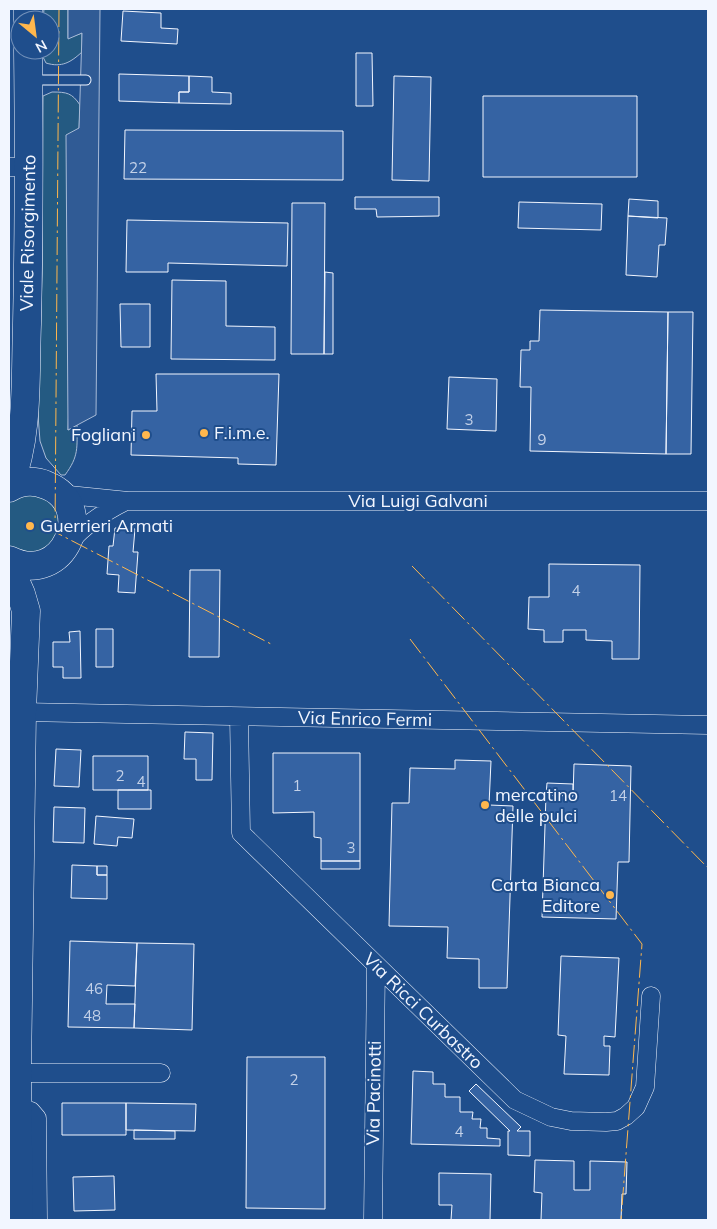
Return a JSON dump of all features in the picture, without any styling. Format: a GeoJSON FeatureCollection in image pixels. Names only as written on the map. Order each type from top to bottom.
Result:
{"type":"FeatureCollection","features":[{"type":"Feature","properties":{"kind":"main road","name":"Viale Risorgimento"},"geometry":{"type":"LineString","coordinates":[[9,487],[16,468],[24,416],[30,212],[19,167],[28,80],[28,60]]}},
{"type":"Feature","properties":{"kind":"main road","name":"Viale Risorgimento"},"geometry":{"type":"LineString","coordinates":[[24,416],[39,466],[54,490],[65,500],[70,511],[72,522],[71,534],[59,553]]}},
{"type":"Feature","properties":{"kind":"main road"},"geometry":{"type":"LineString","coordinates":[[9,487],[31,482],[54,490]]}},
{"type":"Feature","properties":{"kind":"main road"},"geometry":{"type":"LineString","coordinates":[[9,560],[16,564],[28,566],[40,565],[59,553]]}},
{"type":"Feature","properties":{"kind":"main road"},"geometry":{"type":"LineString","coordinates":[[26,611],[41,577],[59,553]]}},
{"type":"Feature","properties":{"kind":"main road"},"geometry":{"type":"LineString","coordinates":[[9,567],[26,611],[14,1022],[19,1108],[19,1220]]}},
{"type":"Feature","properties":{"kind":"street","name":"Via Luigi Galvani"},"geometry":{"type":"LineString","coordinates":[[54,490],[128,501],[708,501]]}},
{"type":"Feature","properties":{"kind":"street","name":"Via Luigi Galvani"},"geometry":{"type":"LineString","coordinates":[[59,553],[91,520],[128,501]]}},
{"type":"Feature","properties":{"kind":"street","name":"Via Enrico Fermi"},"geometry":{"type":"LineString","coordinates":[[22,712],[708,725]]}},
{"type":"Feature","properties":{"kind":"street","name":"Via Ricci Curbastro"},"geometry":{"type":"LineString","coordinates":[[238,717],[241,833],[515,1100],[551,1118],[571,1121],[617,1121],[626,1116],[636,1106],[646,1086],[651,996]]}},
{"type":"Feature","properties":{"kind":"street","name":"Via Pacinotti"},"geometry":{"type":"LineString","coordinates":[[373,1220],[376,966]]}},
{"type":"Feature","properties":{"kind":"street"},"geometry":{"type":"LineString","coordinates":[[17,1073],[161,1074]]}},
{"type":"Feature","properties":{"kind":"street"},"geometry":{"type":"LineString","coordinates":[[19,1108],[35,1113],[37,1118],[38,1220]]}},
{"type":"Feature","properties":{"kind":"lane"},"geometry":{"type":"LineString","coordinates":[[28,80],[86,80]]}},
{"type":"Feature","properties":{"kind":"shaded area"},"geometry":{"type":"Polygon","coordinates":[[[68,9],[68,38],[82,33],[82,52],[74,59],[57,65],[46,63],[44,60],[60,60],[60,10],[44,10],[68,9]]]}},
{"type":"Feature","properties":{"kind":"shaded area"},"geometry":{"type":"Polygon","coordinates":[[[68,9],[100,9],[96,415],[68,430],[66,135],[79,128],[82,33],[68,39],[68,9]]]}},
{"type":"Feature","properties":{"kind":"shaded area"},"geometry":{"type":"Polygon","coordinates":[[[52,92],[69,94],[80,105],[68,430],[77,425],[77,446],[73,462],[65,475],[61,475],[46,458],[40,441],[38,415],[42,274],[43,96],[52,92]]]}},
{"type":"Feature","properties":{"kind":"shaded area"},"geometry":{"type":"Polygon","coordinates":[[[21,494],[47,497],[61,518],[55,543],[34,556],[9,547],[9,501],[21,494]]]}},
{"type":"Feature","properties":{"kind":"building"},"geometry":{"type":"Polygon","coordinates":[[[123,11],[161,13],[161,28],[178,29],[177,44],[121,41],[123,11]]]}},
{"type":"Feature","properties":{"kind":"building"},"geometry":{"type":"Polygon","coordinates":[[[356,53],[372,53],[373,106],[356,106],[356,53]]]}},
{"type":"Feature","properties":{"kind":"building"},"geometry":{"type":"Polygon","coordinates":[[[119,74],[189,76],[189,92],[179,92],[179,103],[119,101],[119,74]]]}},
{"type":"Feature","properties":{"kind":"building"},"geometry":{"type":"Polygon","coordinates":[[[189,76],[212,77],[212,92],[231,93],[231,104],[179,103],[179,92],[189,92],[189,76]]]}},
{"type":"Feature","properties":{"kind":"building"},"geometry":{"type":"Polygon","coordinates":[[[394,76],[431,77],[429,181],[392,180],[394,76]]]}},
{"type":"Feature","properties":{"kind":"building"},"geometry":{"type":"Polygon","coordinates":[[[483,96],[637,96],[637,177],[483,177],[483,96]]]}},
{"type":"Feature","properties":{"kind":"building"},"geometry":{"type":"Polygon","coordinates":[[[125,130],[343,131],[343,180],[124,179],[125,130]]]}},
{"type":"Feature","properties":{"kind":"building"},"geometry":{"type":"Polygon","coordinates":[[[355,197],[439,197],[439,216],[377,217],[376,209],[355,209],[355,197]]]}},
{"type":"Feature","properties":{"kind":"building"},"geometry":{"type":"Polygon","coordinates":[[[629,199],[658,201],[658,218],[628,216],[629,199]]]}},
{"type":"Feature","properties":{"kind":"building"},"geometry":{"type":"Polygon","coordinates":[[[519,202],[602,204],[601,230],[518,228],[519,202]]]}},
{"type":"Feature","properties":{"kind":"building"},"geometry":{"type":"Polygon","coordinates":[[[292,203],[325,203],[324,354],[291,354],[292,203]]]}},
{"type":"Feature","properties":{"kind":"building"},"geometry":{"type":"Polygon","coordinates":[[[628,216],[667,218],[665,245],[659,245],[657,277],[626,275],[628,216]]]}},
{"type":"Feature","properties":{"kind":"building"},"geometry":{"type":"Polygon","coordinates":[[[127,220],[288,223],[287,266],[168,263],[168,272],[126,272],[127,220]]]}},
{"type":"Feature","properties":{"kind":"building"},"geometry":{"type":"Polygon","coordinates":[[[325,272],[333,273],[333,354],[324,354],[325,272]]]}},
{"type":"Feature","properties":{"kind":"building"},"geometry":{"type":"Polygon","coordinates":[[[172,280],[226,281],[226,326],[275,327],[275,360],[171,359],[172,280]]]}},
{"type":"Feature","properties":{"kind":"building"},"geometry":{"type":"Polygon","coordinates":[[[120,304],[150,304],[150,347],[121,347],[120,304]]]}},
{"type":"Feature","properties":{"kind":"building"},"geometry":{"type":"Polygon","coordinates":[[[540,310],[668,312],[666,454],[530,451],[531,387],[520,387],[521,350],[530,350],[530,341],[539,341],[540,310]]]}},
{"type":"Feature","properties":{"kind":"building"},"geometry":{"type":"Polygon","coordinates":[[[668,312],[693,312],[691,454],[666,454],[668,312]]]}},
{"type":"Feature","properties":{"kind":"building","name":"F.i.m.e."},"geometry":{"type":"Polygon","coordinates":[[[156,374],[279,374],[276,465],[238,464],[238,458],[131,455],[132,411],[157,411],[156,374]]]}},
{"type":"Feature","properties":{"kind":"building"},"geometry":{"type":"Polygon","coordinates":[[[449,377],[497,379],[496,431],[447,429],[449,377]]]}},
{"type":"Feature","properties":{"kind":"building"},"geometry":{"type":"Polygon","coordinates":[[[115,528],[135,529],[133,552],[138,552],[135,593],[118,592],[119,575],[107,574],[109,546],[113,546],[115,528]]]}},
{"type":"Feature","properties":{"kind":"building"},"geometry":{"type":"Polygon","coordinates":[[[549,564],[640,565],[639,659],[612,659],[612,641],[586,640],[586,630],[563,630],[563,642],[544,642],[544,630],[528,629],[529,597],[549,597],[549,564]]]}},
{"type":"Feature","properties":{"kind":"building"},"geometry":{"type":"Polygon","coordinates":[[[190,570],[220,570],[219,657],[189,657],[190,570]]]}},
{"type":"Feature","properties":{"kind":"building"},"geometry":{"type":"Polygon","coordinates":[[[96,629],[113,629],[113,667],[96,667],[96,629]]]}},
{"type":"Feature","properties":{"kind":"building"},"geometry":{"type":"Polygon","coordinates":[[[80,631],[81,678],[63,678],[63,667],[53,667],[53,642],[70,642],[69,632],[80,631]]]}},
{"type":"Feature","properties":{"kind":"building"},"geometry":{"type":"Polygon","coordinates":[[[185,732],[213,733],[212,780],[196,780],[196,759],[184,759],[185,732]]]}},
{"type":"Feature","properties":{"kind":"building"},"geometry":{"type":"Polygon","coordinates":[[[56,749],[81,750],[79,787],[54,786],[56,749]]]}},
{"type":"Feature","properties":{"kind":"building"},"geometry":{"type":"Polygon","coordinates":[[[273,753],[360,753],[360,861],[321,861],[321,838],[314,837],[314,812],[273,813],[273,753]]]}},
{"type":"Feature","properties":{"kind":"building"},"geometry":{"type":"Polygon","coordinates":[[[93,756],[148,756],[148,790],[93,790],[93,756]]]}},
{"type":"Feature","properties":{"kind":"building"},"geometry":{"type":"Polygon","coordinates":[[[455,760],[491,761],[489,805],[513,806],[507,988],[479,988],[479,959],[447,958],[448,927],[389,926],[392,803],[409,803],[410,768],[455,769],[455,760]]]}},
{"type":"Feature","properties":{"kind":"building"},"geometry":{"type":"Polygon","coordinates":[[[574,764],[631,766],[629,862],[618,862],[616,919],[542,917],[546,795],[573,796],[574,764]]]}},
{"type":"Feature","properties":{"kind":"building"},"geometry":{"type":"Polygon","coordinates":[[[547,783],[573,784],[573,796],[546,795],[547,783]]]}},
{"type":"Feature","properties":{"kind":"building"},"geometry":{"type":"Polygon","coordinates":[[[118,790],[151,790],[151,809],[118,809],[118,790]]]}},
{"type":"Feature","properties":{"kind":"building"},"geometry":{"type":"Polygon","coordinates":[[[54,807],[85,808],[84,843],[53,842],[54,807]]]}},
{"type":"Feature","properties":{"kind":"building"},"geometry":{"type":"Polygon","coordinates":[[[96,816],[134,819],[132,838],[118,837],[117,846],[94,844],[96,816]]]}},
{"type":"Feature","properties":{"kind":"building"},"geometry":{"type":"Polygon","coordinates":[[[321,861],[360,861],[360,869],[321,869],[321,861]]]}},
{"type":"Feature","properties":{"kind":"building"},"geometry":{"type":"Polygon","coordinates":[[[72,865],[97,866],[97,875],[107,875],[107,899],[71,898],[72,865]]]}},
{"type":"Feature","properties":{"kind":"building"},"geometry":{"type":"Polygon","coordinates":[[[97,866],[107,866],[107,875],[97,875],[97,866]]]}},
{"type":"Feature","properties":{"kind":"building"},"geometry":{"type":"Polygon","coordinates":[[[70,941],[137,943],[135,986],[107,985],[106,1004],[135,1004],[134,1028],[68,1027],[70,941]]]}},
{"type":"Feature","properties":{"kind":"building"},"geometry":{"type":"Polygon","coordinates":[[[137,943],[194,944],[192,1030],[134,1028],[137,943]]]}},
{"type":"Feature","properties":{"kind":"building"},"geometry":{"type":"Polygon","coordinates":[[[561,956],[619,958],[615,1037],[604,1036],[604,1046],[610,1046],[609,1075],[564,1074],[566,1036],[558,1035],[561,956]]]}},
{"type":"Feature","properties":{"kind":"building"},"geometry":{"type":"Polygon","coordinates":[[[247,1057],[325,1057],[325,1209],[246,1208],[247,1057]]]}},
{"type":"Feature","properties":{"kind":"building"},"geometry":{"type":"Polygon","coordinates":[[[413,1071],[433,1072],[433,1084],[445,1084],[445,1097],[460,1097],[460,1112],[473,1112],[472,1119],[481,1119],[480,1128],[487,1128],[487,1138],[500,1139],[500,1146],[411,1144],[413,1071]]]}},
{"type":"Feature","properties":{"kind":"building"},"geometry":{"type":"Polygon","coordinates":[[[476,1084],[521,1127],[517,1131],[530,1131],[530,1156],[508,1155],[508,1131],[510,1131],[469,1091],[476,1084]]]}},
{"type":"Feature","properties":{"kind":"building"},"geometry":{"type":"Polygon","coordinates":[[[62,1103],[126,1103],[126,1135],[62,1135],[62,1103]]]}},
{"type":"Feature","properties":{"kind":"building"},"geometry":{"type":"Polygon","coordinates":[[[126,1103],[196,1104],[195,1131],[126,1130],[126,1103]]]}},
{"type":"Feature","properties":{"kind":"building"},"geometry":{"type":"Polygon","coordinates":[[[134,1130],[175,1131],[175,1139],[134,1139],[134,1130]]]}},
{"type":"Feature","properties":{"kind":"building"},"geometry":{"type":"Polygon","coordinates":[[[535,1160],[574,1161],[574,1190],[590,1190],[590,1161],[627,1162],[626,1194],[622,1194],[621,1220],[541,1220],[542,1193],[534,1192],[535,1160]]]}},
{"type":"Feature","properties":{"kind":"building"},"geometry":{"type":"Polygon","coordinates":[[[439,1173],[491,1174],[490,1220],[451,1220],[452,1205],[439,1205],[439,1173]]]}},
{"type":"Feature","properties":{"kind":"building"},"geometry":{"type":"Polygon","coordinates":[[[114,1176],[115,1210],[74,1211],[73,1177],[114,1176]]]}},
{"type":"Feature","properties":{"kind":"power"},"geometry":{"type":"LineString","coordinates":[[59,9],[55,532],[271,644]]}},
{"type":"Feature","properties":{"kind":"power"},"geometry":{"type":"LineString","coordinates":[[412,566],[708,868]]}},
{"type":"Feature","properties":{"kind":"power"},"geometry":{"type":"LineString","coordinates":[[410,639],[642,944],[621,1220]]}},
{"type":"Feature","properties":{"kind":"place","name":"F.i.m.e."},"geometry":{"type":"Point","coordinates":[204,433]}},
{"type":"Feature","properties":{"kind":"place","name":"Fogliani"},"geometry":{"type":"Point","coordinates":[146,435]}},
{"type":"Feature","properties":{"kind":"place","name":"Guerrieri Armati"},"geometry":{"type":"Point","coordinates":[30,526]}},
{"type":"Feature","properties":{"kind":"place","name":"mercatino delle pulci"},"geometry":{"type":"Point","coordinates":[485,805]}},
{"type":"Feature","properties":{"kind":"place","name":"Carta Bianca Editore"},"geometry":{"type":"Point","coordinates":[610,895]}}]}
